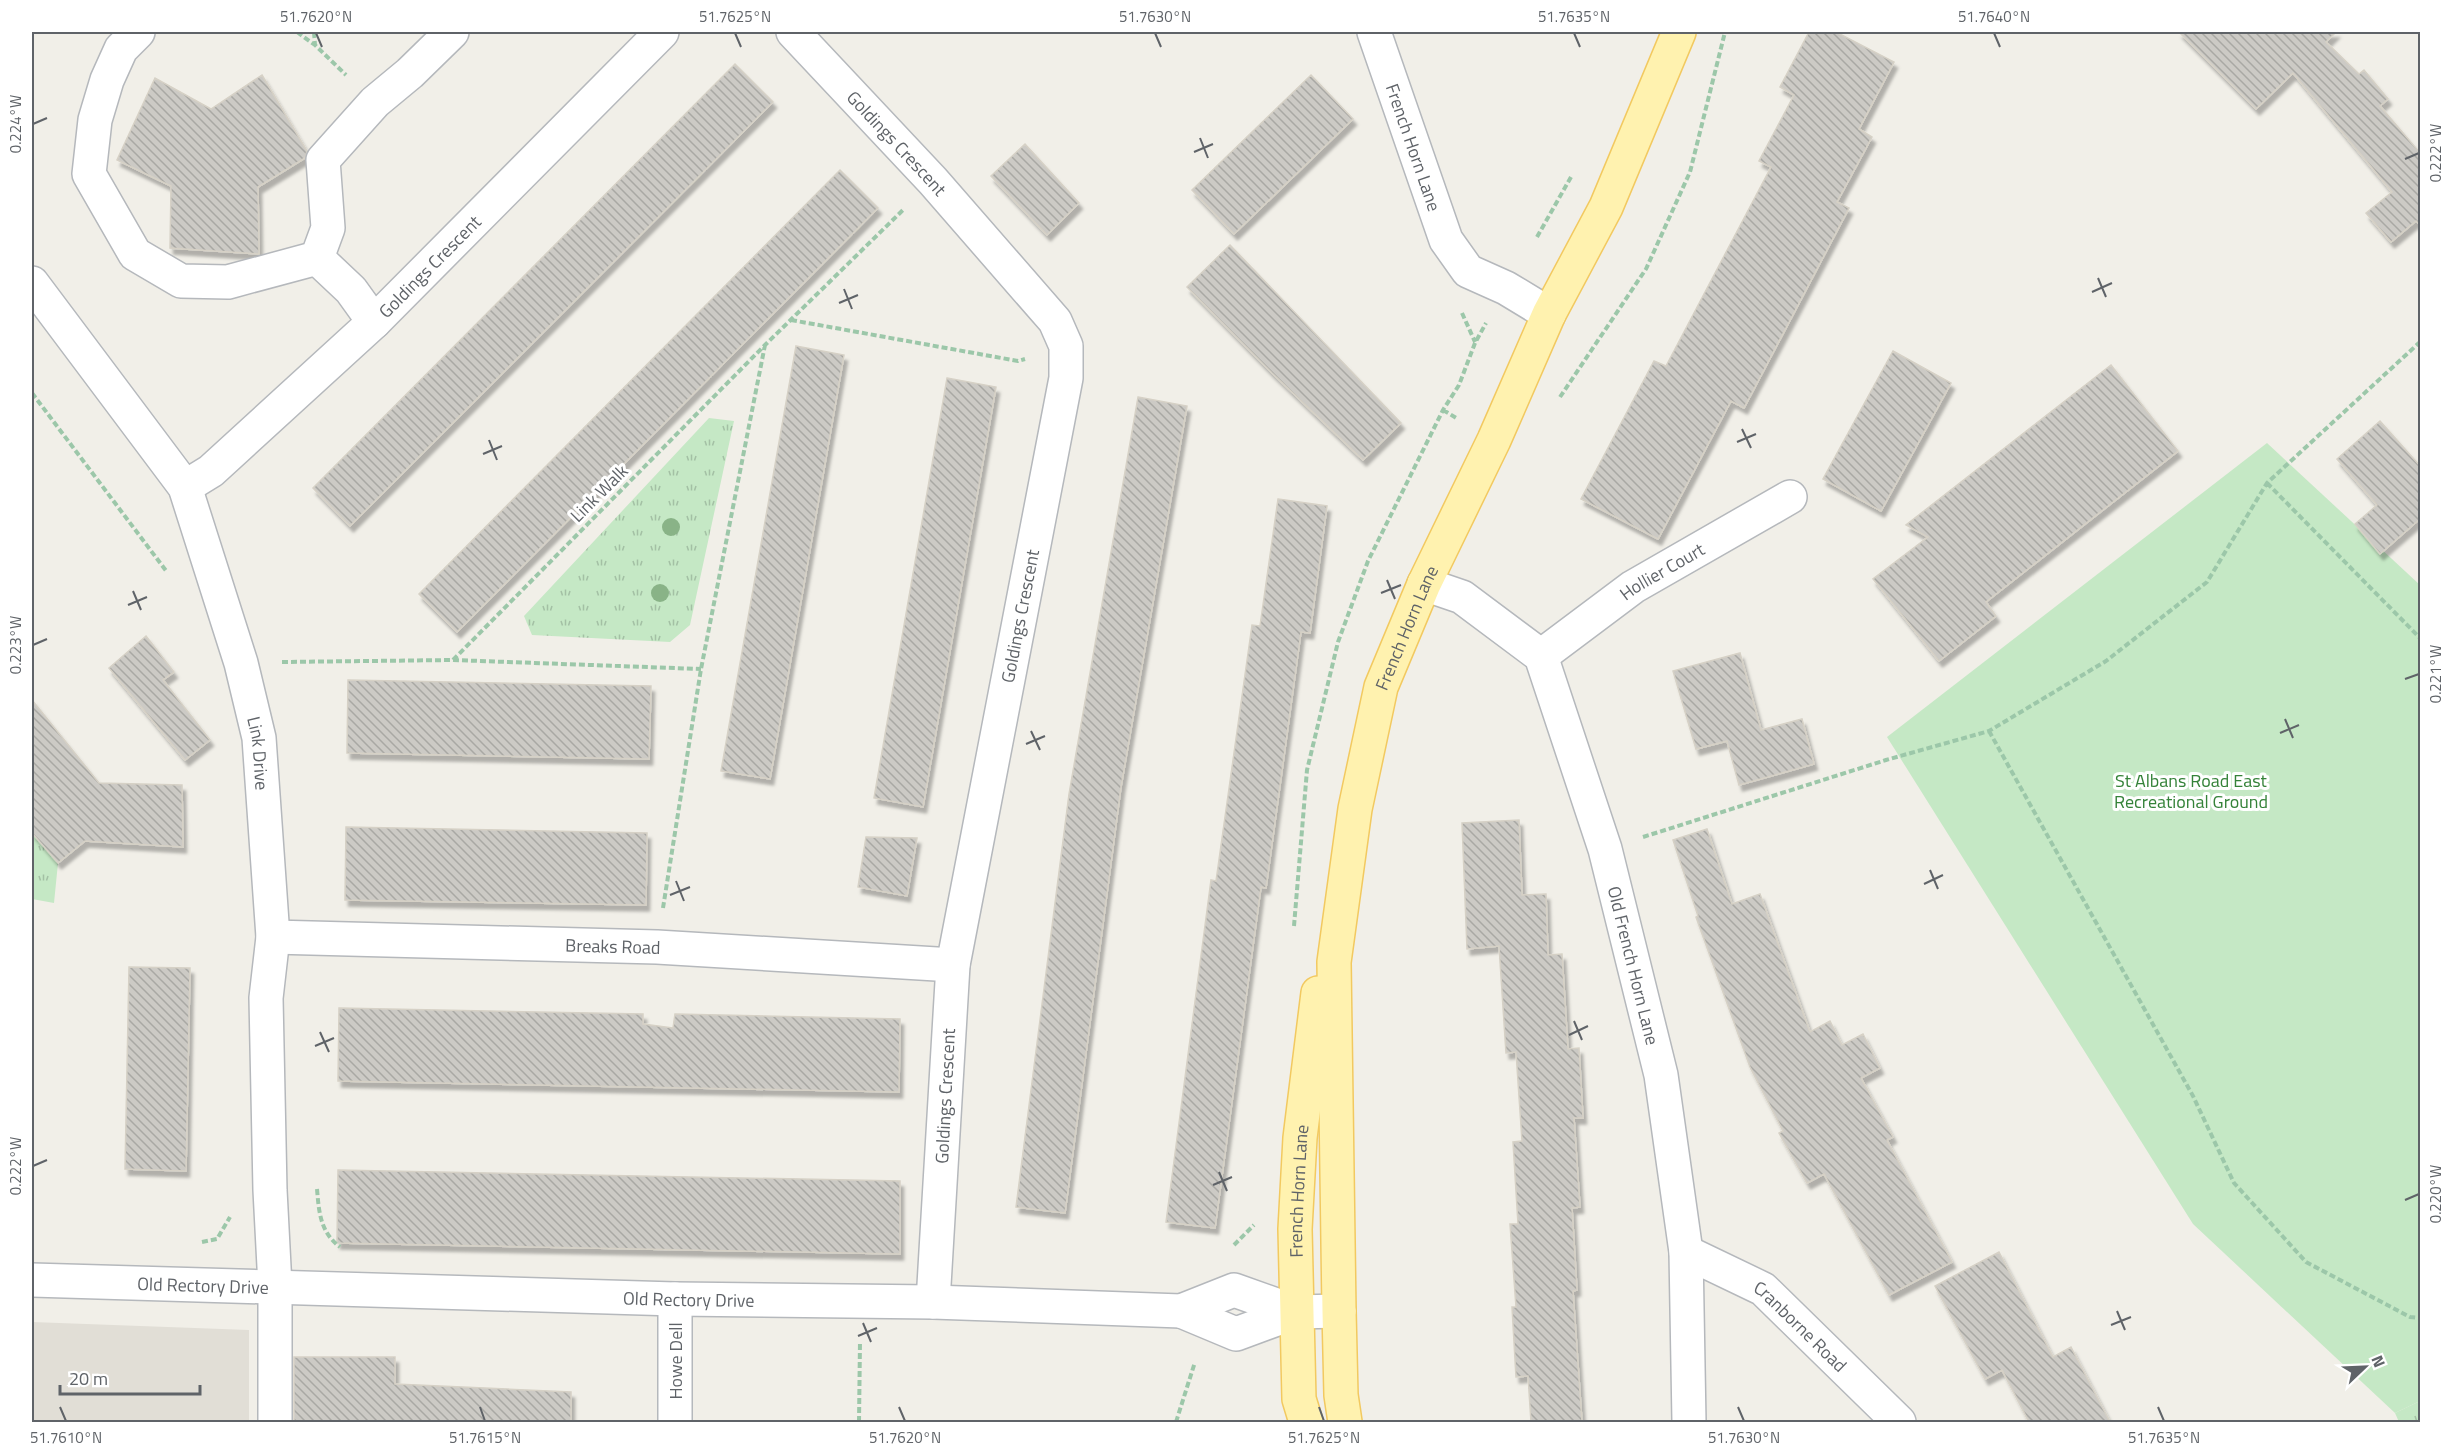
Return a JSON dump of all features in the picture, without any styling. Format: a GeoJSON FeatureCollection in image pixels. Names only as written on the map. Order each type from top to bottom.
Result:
{"type":"FeatureCollection","features":[{"type":"Feature","properties":{"kind":"main road","name":"French Horn Lane"},"geometry":{"type":"LineString","coordinates":[[1346,1422],[1341,1395],[1334,962],[1355,809],[1381,687],[1424,584],[1494,440],[1550,314],[1606,207],[1679,32]]}},
{"type":"Feature","properties":{"kind":"main road","name":"French Horn Lane"},"geometry":{"type":"LineString","coordinates":[[1306,1422],[1299,1399],[1296,1312],[1295,1229],[1300,1138],[1317,995],[1334,962]]}},
{"type":"Feature","properties":{"kind":"street"},"geometry":{"type":"LineString","coordinates":[[138,32],[121,49],[107,81],[95,120],[89,174],[135,254],[181,281],[228,282],[317,258]]}},
{"type":"Feature","properties":{"kind":"street"},"geometry":{"type":"LineString","coordinates":[[317,258],[328,228],[323,160],[375,102],[410,73],[452,32]]}},
{"type":"Feature","properties":{"kind":"street","name":"Goldings Crescent"},"geometry":{"type":"LineString","coordinates":[[185,487],[212,471],[374,322],[662,32]]}},
{"type":"Feature","properties":{"kind":"street","name":"Goldings Crescent"},"geometry":{"type":"LineString","coordinates":[[793,32],[933,182],[1055,321],[1066,346],[1066,378],[953,965],[933,1302]]}},
{"type":"Feature","properties":{"kind":"street","name":"French Horn Lane"},"geometry":{"type":"LineString","coordinates":[[1374,32],[1446,240],[1468,271],[1506,288],[1550,314]]}},
{"type":"Feature","properties":{"kind":"street"},"geometry":{"type":"LineString","coordinates":[[317,258],[351,290],[374,322]]}},
{"type":"Feature","properties":{"kind":"street","name":"Link Drive"},"geometry":{"type":"LineString","coordinates":[[32,284],[185,487],[241,663],[259,738],[273,938],[266,998],[270,1190],[275,1286],[275,1422]]}},
{"type":"Feature","properties":{"kind":"street","name":"Hollier Court"},"geometry":{"type":"LineString","coordinates":[[1541,656],[1633,587],[1790,497]]}},
{"type":"Feature","properties":{"kind":"street"},"geometry":{"type":"LineString","coordinates":[[1424,584],[1462,597],[1541,656]]}},
{"type":"Feature","properties":{"kind":"street","name":"Old French Horn Lane"},"geometry":{"type":"LineString","coordinates":[[1541,656],[1605,849],[1661,1076],[1686,1252],[1689,1422]]}},
{"type":"Feature","properties":{"kind":"street","name":"Breaks Road"},"geometry":{"type":"LineString","coordinates":[[273,938],[657,947],[953,965]]}},
{"type":"Feature","properties":{"kind":"street","name":"Cranborne Road"},"geometry":{"type":"LineString","coordinates":[[1686,1252],[1762,1289],[1899,1422]]}},
{"type":"Feature","properties":{"kind":"street","name":"Old Rectory Drive"},"geometry":{"type":"LineString","coordinates":[[32,1280],[675,1299],[933,1302],[1180,1311],[1236,1334],[1296,1312]]}},
{"type":"Feature","properties":{"kind":"street","name":"Howe Dell"},"geometry":{"type":"LineString","coordinates":[[675,1299],[675,1422]]}},
{"type":"Feature","properties":{"kind":"street"},"geometry":{"type":"LineString","coordinates":[[1296,1312],[1339,1311]]}},
{"type":"Feature","properties":{"kind":"path"},"geometry":{"type":"LineString","coordinates":[[297,32],[315,45],[375,102]]}},
{"type":"Feature","properties":{"kind":"path"},"geometry":{"type":"LineString","coordinates":[[314,32],[315,45]]}},
{"type":"Feature","properties":{"kind":"path"},"geometry":{"type":"LineString","coordinates":[[1555,405],[1646,269],[1690,172],[1725,32]]}},
{"type":"Feature","properties":{"kind":"path","name":"Link Walk"},"geometry":{"type":"LineString","coordinates":[[453,660],[790,320],[933,182]]}},
{"type":"Feature","properties":{"kind":"path"},"geometry":{"type":"LineString","coordinates":[[1443,410],[1459,385],[1475,343],[1491,315]]}},
{"type":"Feature","properties":{"kind":"path"},"geometry":{"type":"LineString","coordinates":[[790,320],[1018,361],[1066,346]]}},
{"type":"Feature","properties":{"kind":"path"},"geometry":{"type":"LineString","coordinates":[[1605,849],[1886,760],[1989,731],[2106,661],[2207,582],[2267,483],[2421,342]]}},
{"type":"Feature","properties":{"kind":"path"},"geometry":{"type":"LineString","coordinates":[[657,947],[701,669],[765,345]]}},
{"type":"Feature","properties":{"kind":"path"},"geometry":{"type":"LineString","coordinates":[[32,393],[170,575]]}},
{"type":"Feature","properties":{"kind":"path"},"geometry":{"type":"LineString","coordinates":[[2267,483],[2421,638]]}},
{"type":"Feature","properties":{"kind":"path"},"geometry":{"type":"LineString","coordinates":[[241,663],[453,660],[701,669]]}},
{"type":"Feature","properties":{"kind":"path"},"geometry":{"type":"LineString","coordinates":[[1989,731],[2193,1096],[2234,1183],[2306,1262],[2410,1317],[2421,1318]]}},
{"type":"Feature","properties":{"kind":"path"},"geometry":{"type":"LineString","coordinates":[[317,1189],[320,1220],[331,1240],[349,1254]]}},
{"type":"Feature","properties":{"kind":"path"},"geometry":{"type":"LineString","coordinates":[[194,1243],[217,1239],[230,1216],[230,1208]]}},
{"type":"Feature","properties":{"kind":"path"},"geometry":{"type":"LineString","coordinates":[[859,1422],[860,1301]]}},
{"type":"Feature","properties":{"kind":"path"},"geometry":{"type":"LineString","coordinates":[[1176,1422],[1195,1362]]}},
{"type":"Feature","properties":{"kind":"shaded area"},"geometry":{"type":"Polygon","coordinates":[[[32,1322],[249,1330],[249,1422],[32,1422],[32,1322]]]}},
{"type":"Feature","properties":{"kind":"green space"},"geometry":{"type":"Polygon","coordinates":[[[709,418],[734,421],[690,625],[670,642],[532,635],[524,616],[709,418]]]}},
{"type":"Feature","properties":{"kind":"green space","name":"St Albans Road East Recreational Ground"},"geometry":{"type":"Polygon","coordinates":[[[2267,443],[2420,585],[2420,1401],[2395,1413],[2193,1224],[1887,737],[2267,443]]]}},
{"type":"Feature","properties":{"kind":"green space"},"geometry":{"type":"Polygon","coordinates":[[[32,833],[58,863],[54,903],[32,899],[32,833]]]}},
{"type":"Feature","properties":{"kind":"green space"},"geometry":{"type":"Polygon","coordinates":[[[2420,1401],[2420,1422],[2399,1422],[2395,1413],[2420,1401]]]}},
{"type":"Feature","properties":{"kind":"building"},"geometry":{"type":"Polygon","coordinates":[[[1809,32],[1836,32],[1894,62],[1859,129],[1872,137],[1837,202],[1849,208],[1744,408],[1731,401],[1658,539],[1581,499],[1654,361],[1666,366],[1771,167],[1759,161],[1794,95],[1780,87],[1809,32]]]}},
{"type":"Feature","properties":{"kind":"building"},"geometry":{"type":"Polygon","coordinates":[[[2179,32],[2336,32],[2326,42],[2359,74],[2364,70],[2388,99],[2380,106],[2421,154],[2421,226],[2416,221],[2391,242],[2366,213],[2392,192],[2293,73],[2256,109],[2179,32]]]}},
{"type":"Feature","properties":{"kind":"building"},"geometry":{"type":"Polygon","coordinates":[[[735,64],[773,102],[350,526],[313,488],[735,64]]]}},
{"type":"Feature","properties":{"kind":"building"},"geometry":{"type":"Polygon","coordinates":[[[262,75],[307,151],[305,158],[258,187],[259,254],[170,248],[171,186],[117,160],[155,78],[211,109],[262,75]]]}},
{"type":"Feature","properties":{"kind":"building"},"geometry":{"type":"Polygon","coordinates":[[[1311,75],[1353,119],[1234,234],[1192,190],[1311,75]]]}},
{"type":"Feature","properties":{"kind":"building"},"geometry":{"type":"Polygon","coordinates":[[[1025,144],[1079,203],[1047,235],[991,176],[1025,144]]]}},
{"type":"Feature","properties":{"kind":"building"},"geometry":{"type":"Polygon","coordinates":[[[840,170],[878,208],[457,632],[419,594],[840,170]]]}},
{"type":"Feature","properties":{"kind":"building"},"geometry":{"type":"Polygon","coordinates":[[[1230,245],[1401,423],[1363,460],[1187,287],[1230,245]]]}},
{"type":"Feature","properties":{"kind":"building"},"geometry":{"type":"Polygon","coordinates":[[[796,346],[844,355],[770,779],[721,771],[796,346]]]}},
{"type":"Feature","properties":{"kind":"building"},"geometry":{"type":"Polygon","coordinates":[[[1893,351],[1951,383],[1881,511],[1823,479],[1893,351]]]}},
{"type":"Feature","properties":{"kind":"building"},"geometry":{"type":"Polygon","coordinates":[[[2111,365],[2178,451],[1986,602],[1996,616],[1939,661],[1873,579],[1928,537],[1906,525],[2111,365]]]}},
{"type":"Feature","properties":{"kind":"building"},"geometry":{"type":"Polygon","coordinates":[[[947,378],[996,387],[923,807],[874,798],[947,378]]]}},
{"type":"Feature","properties":{"kind":"building"},"geometry":{"type":"Polygon","coordinates":[[[1138,397],[1187,406],[1121,787],[1065,1213],[1016,1207],[1069,794],[1138,397]]]}},
{"type":"Feature","properties":{"kind":"building"},"geometry":{"type":"Polygon","coordinates":[[[2380,421],[2421,467],[2421,518],[2380,554],[2355,524],[2377,505],[2337,459],[2380,421]]]}},
{"type":"Feature","properties":{"kind":"building"},"geometry":{"type":"Polygon","coordinates":[[[1278,499],[1327,506],[1310,633],[1301,632],[1266,888],[1261,887],[1215,1228],[1166,1222],[1211,880],[1216,881],[1252,625],[1260,626],[1278,499]]]}},
{"type":"Feature","properties":{"kind":"building"},"geometry":{"type":"Polygon","coordinates":[[[146,636],[174,672],[163,680],[210,740],[185,760],[109,668],[146,636]]]}},
{"type":"Feature","properties":{"kind":"building"},"geometry":{"type":"Polygon","coordinates":[[[1740,653],[1761,730],[1802,719],[1814,764],[1739,785],[1727,741],[1696,749],[1673,671],[1740,653]]]}},
{"type":"Feature","properties":{"kind":"building"},"geometry":{"type":"Polygon","coordinates":[[[348,680],[651,686],[649,759],[347,753],[348,680]]]}},
{"type":"Feature","properties":{"kind":"building"},"geometry":{"type":"Polygon","coordinates":[[[32,700],[99,783],[182,785],[183,847],[85,841],[58,863],[32,833],[32,700]]]}},
{"type":"Feature","properties":{"kind":"building"},"geometry":{"type":"Polygon","coordinates":[[[1519,820],[1522,895],[1546,894],[1548,955],[1562,954],[1568,1049],[1579,1048],[1583,1118],[1574,1118],[1580,1207],[1572,1208],[1577,1290],[1573,1291],[1582,1422],[1531,1422],[1528,1376],[1516,1377],[1512,1307],[1516,1307],[1510,1224],[1518,1224],[1513,1142],[1522,1141],[1516,1052],[1506,1053],[1499,946],[1467,949],[1462,823],[1519,820]]]}},
{"type":"Feature","properties":{"kind":"building"},"geometry":{"type":"Polygon","coordinates":[[[346,827],[647,833],[646,905],[345,900],[346,827]]]}},
{"type":"Feature","properties":{"kind":"building"},"geometry":{"type":"Polygon","coordinates":[[[1707,829],[1732,904],[1760,894],[1810,1032],[1830,1021],[1842,1045],[1863,1034],[1880,1068],[1861,1078],[1893,1137],[1887,1140],[1952,1262],[1889,1295],[1824,1174],[1807,1183],[1779,1133],[1783,1131],[1750,1067],[1696,917],[1698,916],[1673,840],[1707,829]]]}},
{"type":"Feature","properties":{"kind":"building"},"geometry":{"type":"Polygon","coordinates":[[[866,837],[917,838],[907,896],[858,887],[866,837]]]}},
{"type":"Feature","properties":{"kind":"building"},"geometry":{"type":"Polygon","coordinates":[[[129,967],[190,968],[186,1171],[125,1169],[129,967]]]}},
{"type":"Feature","properties":{"kind":"building"},"geometry":{"type":"Polygon","coordinates":[[[339,1008],[643,1014],[643,1024],[673,1028],[675,1014],[900,1019],[899,1092],[338,1081],[339,1008]]]}},
{"type":"Feature","properties":{"kind":"building"},"geometry":{"type":"Polygon","coordinates":[[[338,1170],[900,1181],[900,1254],[337,1243],[338,1170]]]}},
{"type":"Feature","properties":{"kind":"building"},"geometry":{"type":"Polygon","coordinates":[[[1999,1252],[2053,1357],[2071,1347],[2110,1422],[2029,1422],[2002,1370],[1985,1379],[1935,1286],[1999,1252]]]}},
{"type":"Feature","properties":{"kind":"building"},"geometry":{"type":"Polygon","coordinates":[[[294,1357],[395,1357],[395,1384],[571,1392],[571,1422],[294,1422],[294,1357]]]}}]}
